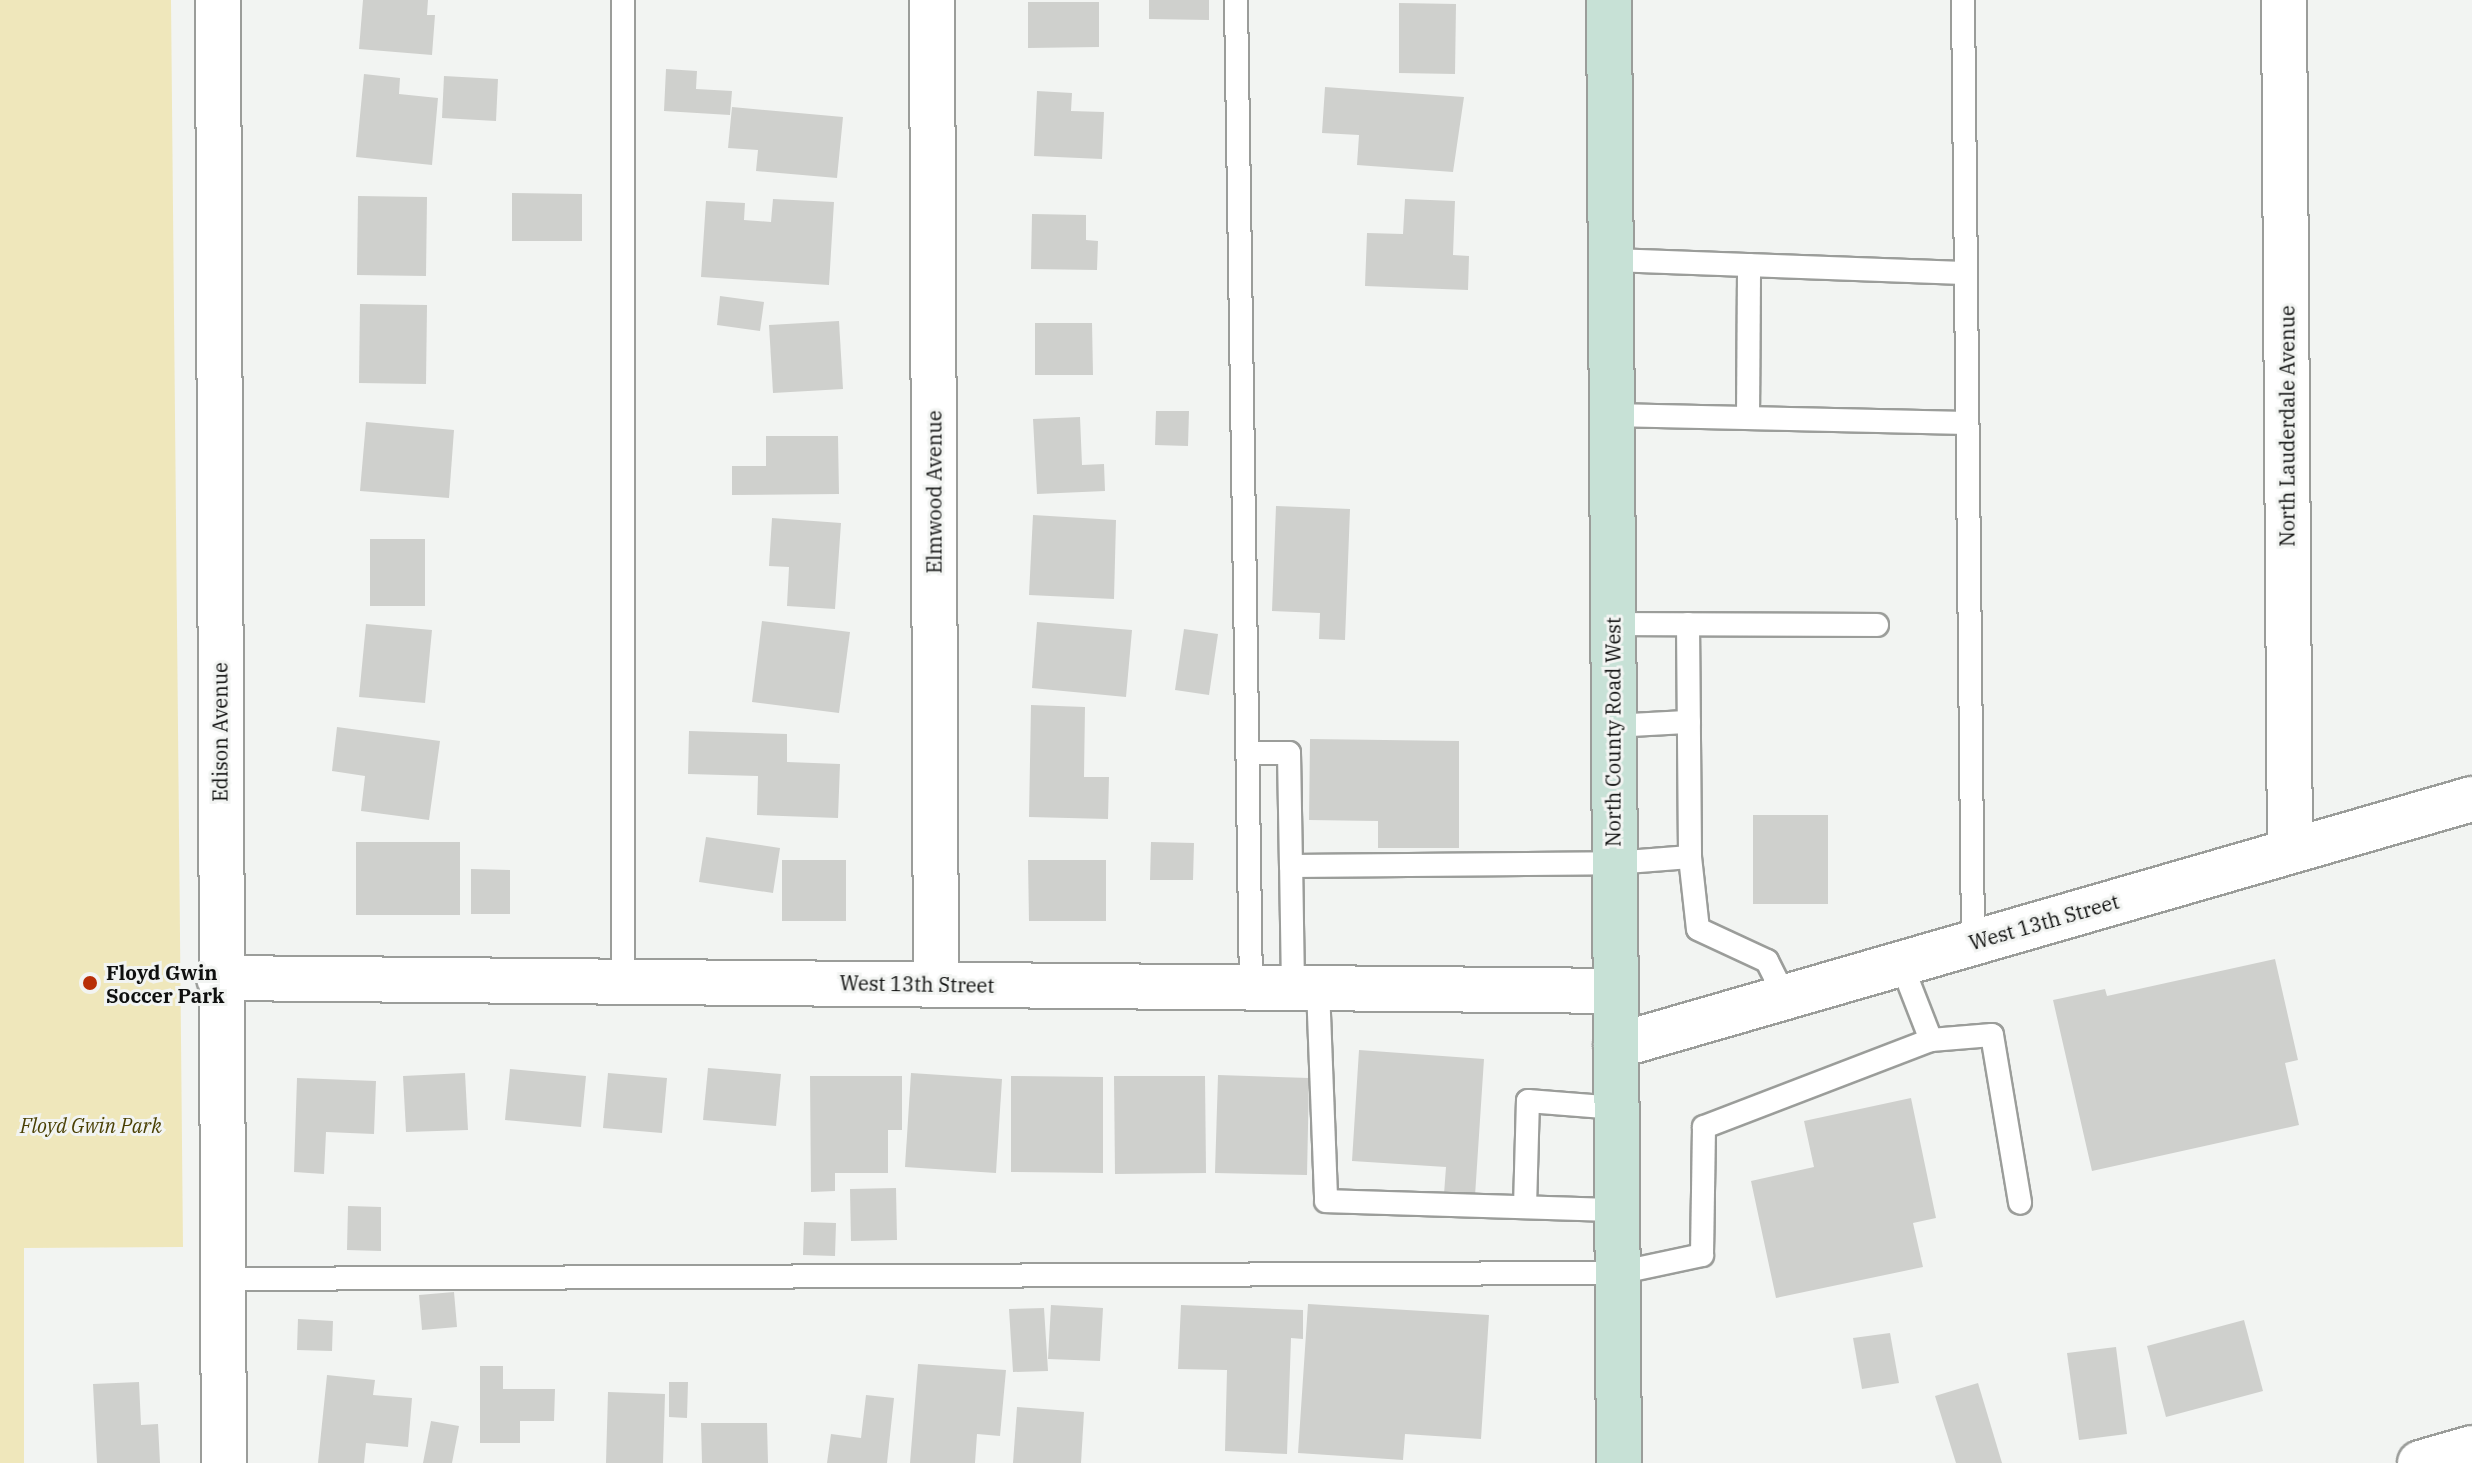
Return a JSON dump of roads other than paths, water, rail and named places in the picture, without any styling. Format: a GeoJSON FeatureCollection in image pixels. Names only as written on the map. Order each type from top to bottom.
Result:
{"type":"FeatureCollection","features":[{"type":"Feature","properties":{"kind":"main road","name":"North County Road West"},"geometry":{"type":"LineString","coordinates":[[1609,0],[1619,1463]]}},
{"type":"Feature","properties":{"kind":"street","name":"Edison Avenue"},"geometry":{"type":"LineString","coordinates":[[218,0],[219,978],[224,1463]]}},
{"type":"Feature","properties":{"kind":"street","name":"Elmwood Avenue"},"geometry":{"type":"LineString","coordinates":[[932,0],[936,984]]}},
{"type":"Feature","properties":{"kind":"street","name":"North Lauderdale Avenue"},"geometry":{"type":"LineString","coordinates":[[2284,0],[2290,851]]}},
{"type":"Feature","properties":{"kind":"street","name":"West 13th Street"},"geometry":{"type":"LineString","coordinates":[[1616,1046],[2472,799]]}},
{"type":"Feature","properties":{"kind":"street","name":"West 13th Street"},"geometry":{"type":"LineString","coordinates":[[219,978],[1615,991]]}},
{"type":"Feature","properties":{"kind":"street"},"geometry":{"type":"LineString","coordinates":[[2420,1463],[2472,1448]]}},
{"type":"Feature","properties":{"kind":"lane"},"geometry":{"type":"LineString","coordinates":[[623,0],[623,981]]}},
{"type":"Feature","properties":{"kind":"lane"},"geometry":{"type":"LineString","coordinates":[[1236,0],[1251,987]]}},
{"type":"Feature","properties":{"kind":"lane"},"geometry":{"type":"LineString","coordinates":[[1963,0],[1973,943]]}},
{"type":"Feature","properties":{"kind":"lane"},"geometry":{"type":"LineString","coordinates":[[1610,260],[1966,273]]}},
{"type":"Feature","properties":{"kind":"lane"},"geometry":{"type":"LineString","coordinates":[[1748,418],[1749,265]]}},
{"type":"Feature","properties":{"kind":"lane"},"geometry":{"type":"LineString","coordinates":[[1612,415],[1967,423]]}},
{"type":"Feature","properties":{"kind":"lane"},"geometry":{"type":"LineString","coordinates":[[1613,624],[1877,625]]}},
{"type":"Feature","properties":{"kind":"lane"},"geometry":{"type":"LineString","coordinates":[[1688,624],[1690,857],[1698,929],[1767,961],[1785,997]]}},
{"type":"Feature","properties":{"kind":"lane"},"geometry":{"type":"LineString","coordinates":[[1614,726],[1689,722]]}},
{"type":"Feature","properties":{"kind":"lane"},"geometry":{"type":"LineString","coordinates":[[1247,753],[1289,753],[1291,866],[1326,1201],[1617,1210]]}},
{"type":"Feature","properties":{"kind":"lane"},"geometry":{"type":"LineString","coordinates":[[1291,866],[1614,863],[1690,857]]}},
{"type":"Feature","properties":{"kind":"lane"},"geometry":{"type":"LineString","coordinates":[[1901,963],[1931,1040]]}},
{"type":"Feature","properties":{"kind":"lane"},"geometry":{"type":"LineString","coordinates":[[222,1279],[1618,1273],[1702,1255],[1704,1127],[1931,1040],[1992,1035],[2020,1203]]}},
{"type":"Feature","properties":{"kind":"lane"},"geometry":{"type":"LineString","coordinates":[[1525,1207],[1528,1101],[1617,1108]]}},
{"type":"Feature","properties":{"kind":"place","name":"Floyd Gwin Soccer Park"},"geometry":{"type":"Point","coordinates":[90,983]}},
{"type":"Feature","properties":{"kind":"park label","name":"Floyd Gwin Park"},"geometry":{"type":"Point","coordinates":[91,1125]}}]}
